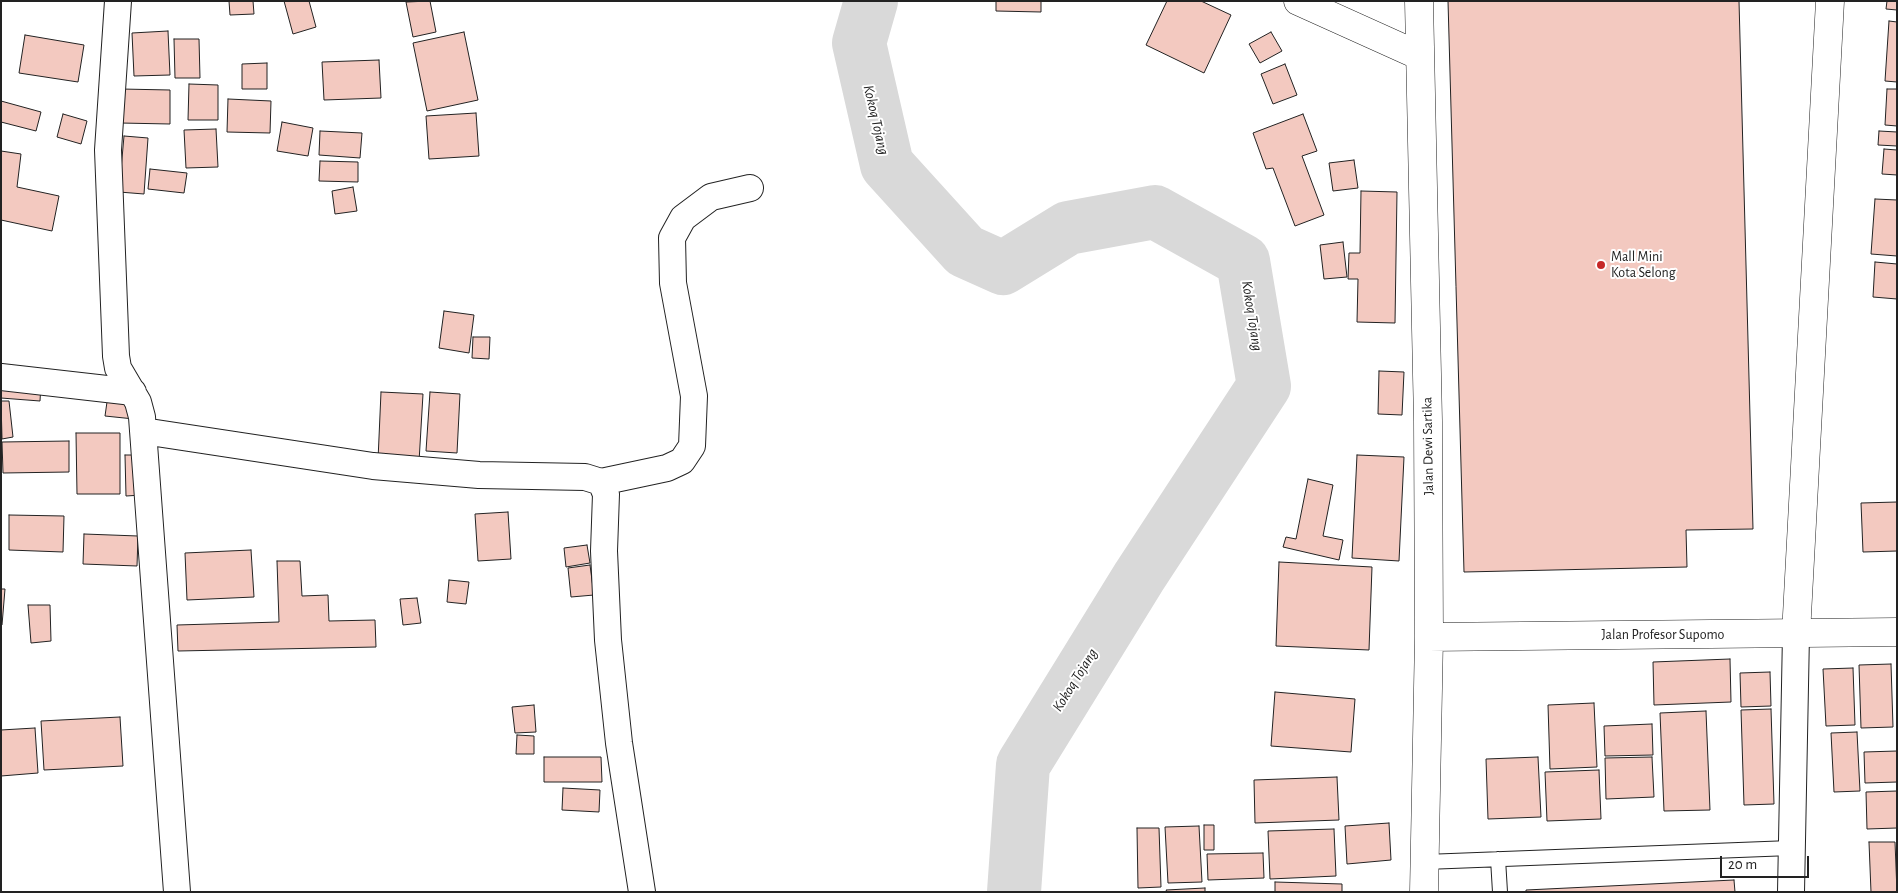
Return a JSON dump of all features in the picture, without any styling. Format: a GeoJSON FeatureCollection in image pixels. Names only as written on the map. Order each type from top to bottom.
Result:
{"type":"FeatureCollection","features":[{"type":"Feature","properties":{"kind":"street"},"geometry":{"type":"LineString","coordinates":[[118,1],[108,150],[116,346],[118,368],[141,408],[177,892]]}},
{"type":"Feature","properties":{"kind":"street"},"geometry":{"type":"LineString","coordinates":[[1298,1],[1420,56]]}},
{"type":"Feature","properties":{"kind":"street","name":"Jalan Dewi Sartika"},"geometry":{"type":"LineString","coordinates":[[1418,1],[1428,421],[1429,637],[1424,892]]}},
{"type":"Feature","properties":{"kind":"street"},"geometry":{"type":"LineString","coordinates":[[1791,892],[1796,634],[1830,1]]}},
{"type":"Feature","properties":{"kind":"street"},"geometry":{"type":"LineString","coordinates":[[143,431],[373,466],[479,475],[585,477],[601,482],[667,468],[682,461],[692,446],[694,396],[673,282],[672,238],[683,218],[711,197],[750,188]]}},
{"type":"Feature","properties":{"kind":"street"},"geometry":{"type":"LineString","coordinates":[[1,377],[133,392]]}},
{"type":"Feature","properties":{"kind":"street"},"geometry":{"type":"LineString","coordinates":[[601,482],[606,494],[604,551],[608,640],[619,743],[642,892]]}},
{"type":"Feature","properties":{"kind":"street","name":"Jalan Profesor Supomo"},"geometry":{"type":"LineString","coordinates":[[1429,637],[1897,632]]}},
{"type":"Feature","properties":{"kind":"lane"},"geometry":{"type":"LineString","coordinates":[[1425,862],[1630,856],[1791,848]]}},
{"type":"Feature","properties":{"kind":"lane"},"geometry":{"type":"LineString","coordinates":[[1498,859],[1500,892]]}},
{"type":"Feature","properties":{"kind":"building"},"geometry":{"type":"Polygon","coordinates":[[[229,1],[253,1],[254,14],[230,15],[229,1]]]}},
{"type":"Feature","properties":{"kind":"building"},"geometry":{"type":"Polygon","coordinates":[[[284,1],[309,1],[316,27],[293,34],[284,1]]]}},
{"type":"Feature","properties":{"kind":"building"},"geometry":{"type":"Polygon","coordinates":[[[430,1],[436,32],[413,37],[406,2],[430,1]]]}},
{"type":"Feature","properties":{"kind":"building"},"geometry":{"type":"Polygon","coordinates":[[[996,1],[1041,1],[1041,12],[996,11],[996,1]]]}},
{"type":"Feature","properties":{"kind":"building"},"geometry":{"type":"Polygon","coordinates":[[[1167,1],[1201,1],[1231,15],[1204,73],[1146,45],[1167,1]]]}},
{"type":"Feature","properties":{"kind":"building","name":"Mall Mini Kota Selong"},"geometry":{"type":"Polygon","coordinates":[[[1448,1],[1739,1],[1753,529],[1686,530],[1687,567],[1464,572],[1448,1]]]}},
{"type":"Feature","properties":{"kind":"building"},"geometry":{"type":"Polygon","coordinates":[[[1887,1],[1897,1],[1897,10],[1886,9],[1887,1]]]}},
{"type":"Feature","properties":{"kind":"building"},"geometry":{"type":"Polygon","coordinates":[[[1889,21],[1897,22],[1897,82],[1885,81],[1889,21]]]}},
{"type":"Feature","properties":{"kind":"building"},"geometry":{"type":"Polygon","coordinates":[[[168,31],[170,75],[134,76],[132,33],[168,31]]]}},
{"type":"Feature","properties":{"kind":"building"},"geometry":{"type":"Polygon","coordinates":[[[464,32],[478,100],[427,111],[413,43],[464,32]]]}},
{"type":"Feature","properties":{"kind":"building"},"geometry":{"type":"Polygon","coordinates":[[[1271,32],[1282,51],[1260,63],[1249,44],[1271,32]]]}},
{"type":"Feature","properties":{"kind":"building"},"geometry":{"type":"Polygon","coordinates":[[[25,35],[84,45],[78,82],[19,73],[25,35]]]}},
{"type":"Feature","properties":{"kind":"building"},"geometry":{"type":"Polygon","coordinates":[[[174,39],[199,39],[200,78],[175,78],[174,39]]]}},
{"type":"Feature","properties":{"kind":"building"},"geometry":{"type":"Polygon","coordinates":[[[379,60],[381,98],[324,100],[322,62],[379,60]]]}},
{"type":"Feature","properties":{"kind":"building"},"geometry":{"type":"Polygon","coordinates":[[[267,63],[267,89],[242,89],[242,64],[267,63]]]}},
{"type":"Feature","properties":{"kind":"building"},"geometry":{"type":"Polygon","coordinates":[[[1285,64],[1297,95],[1273,104],[1261,74],[1285,64]]]}},
{"type":"Feature","properties":{"kind":"building"},"geometry":{"type":"Polygon","coordinates":[[[189,84],[218,85],[218,120],[188,120],[189,84]]]}},
{"type":"Feature","properties":{"kind":"building"},"geometry":{"type":"Polygon","coordinates":[[[121,89],[170,90],[170,124],[120,123],[121,89]]]}},
{"type":"Feature","properties":{"kind":"building"},"geometry":{"type":"Polygon","coordinates":[[[1887,89],[1897,89],[1897,126],[1885,125],[1887,89]]]}},
{"type":"Feature","properties":{"kind":"building"},"geometry":{"type":"Polygon","coordinates":[[[228,99],[271,101],[270,133],[227,132],[228,99]]]}},
{"type":"Feature","properties":{"kind":"building"},"geometry":{"type":"Polygon","coordinates":[[[1,101],[41,112],[36,131],[1,122],[1,101]]]}},
{"type":"Feature","properties":{"kind":"building"},"geometry":{"type":"Polygon","coordinates":[[[476,113],[479,156],[429,159],[426,116],[476,113]]]}},
{"type":"Feature","properties":{"kind":"building"},"geometry":{"type":"Polygon","coordinates":[[[63,114],[87,121],[81,144],[57,137],[63,114]]]}},
{"type":"Feature","properties":{"kind":"building"},"geometry":{"type":"Polygon","coordinates":[[[1303,114],[1317,151],[1302,156],[1324,215],[1295,226],[1273,168],[1266,169],[1253,133],[1303,114]]]}},
{"type":"Feature","properties":{"kind":"building"},"geometry":{"type":"Polygon","coordinates":[[[282,122],[313,128],[308,156],[277,151],[282,122]]]}},
{"type":"Feature","properties":{"kind":"building"},"geometry":{"type":"Polygon","coordinates":[[[216,129],[218,167],[186,168],[184,130],[216,129]]]}},
{"type":"Feature","properties":{"kind":"building"},"geometry":{"type":"Polygon","coordinates":[[[320,131],[362,133],[360,158],[319,155],[320,131]]]}},
{"type":"Feature","properties":{"kind":"building"},"geometry":{"type":"Polygon","coordinates":[[[1879,131],[1897,132],[1897,146],[1878,145],[1879,131]]]}},
{"type":"Feature","properties":{"kind":"building"},"geometry":{"type":"Polygon","coordinates":[[[124,136],[148,138],[144,194],[119,192],[124,136]]]}},
{"type":"Feature","properties":{"kind":"building"},"geometry":{"type":"Polygon","coordinates":[[[1884,149],[1897,150],[1897,175],[1882,174],[1884,149]]]}},
{"type":"Feature","properties":{"kind":"building"},"geometry":{"type":"Polygon","coordinates":[[[1,151],[21,154],[17,187],[59,196],[52,231],[1,220],[1,151]]]}},
{"type":"Feature","properties":{"kind":"building"},"geometry":{"type":"Polygon","coordinates":[[[1354,160],[1358,188],[1333,191],[1329,163],[1354,160]]]}},
{"type":"Feature","properties":{"kind":"building"},"geometry":{"type":"Polygon","coordinates":[[[320,161],[358,162],[358,182],[319,181],[320,161]]]}},
{"type":"Feature","properties":{"kind":"building"},"geometry":{"type":"Polygon","coordinates":[[[150,169],[187,173],[184,193],[148,189],[150,169]]]}},
{"type":"Feature","properties":{"kind":"building"},"geometry":{"type":"Polygon","coordinates":[[[353,187],[357,211],[335,214],[332,191],[353,187]]]}},
{"type":"Feature","properties":{"kind":"building"},"geometry":{"type":"Polygon","coordinates":[[[1361,191],[1397,192],[1395,323],[1357,322],[1358,279],[1348,279],[1349,253],[1360,253],[1361,191]]]}},
{"type":"Feature","properties":{"kind":"building"},"geometry":{"type":"Polygon","coordinates":[[[1875,199],[1897,200],[1897,256],[1871,254],[1875,199]]]}},
{"type":"Feature","properties":{"kind":"building"},"geometry":{"type":"Polygon","coordinates":[[[1343,242],[1347,277],[1324,279],[1320,245],[1343,242]]]}},
{"type":"Feature","properties":{"kind":"building"},"geometry":{"type":"Polygon","coordinates":[[[1875,262],[1897,264],[1897,299],[1873,297],[1875,262]]]}},
{"type":"Feature","properties":{"kind":"building"},"geometry":{"type":"Polygon","coordinates":[[[444,311],[474,315],[469,353],[439,348],[444,311]]]}},
{"type":"Feature","properties":{"kind":"building"},"geometry":{"type":"Polygon","coordinates":[[[473,337],[490,337],[489,359],[472,358],[473,337]]]}},
{"type":"Feature","properties":{"kind":"building"},"geometry":{"type":"Polygon","coordinates":[[[1379,371],[1404,372],[1402,415],[1378,414],[1379,371]]]}},
{"type":"Feature","properties":{"kind":"building"},"geometry":{"type":"Polygon","coordinates":[[[1,381],[41,384],[40,401],[1,398],[1,381]]]}},
{"type":"Feature","properties":{"kind":"building"},"geometry":{"type":"Polygon","coordinates":[[[381,392],[423,394],[419,462],[378,460],[381,392]]]}},
{"type":"Feature","properties":{"kind":"building"},"geometry":{"type":"Polygon","coordinates":[[[430,392],[460,394],[457,453],[426,451],[430,392]]]}},
{"type":"Feature","properties":{"kind":"building"},"geometry":{"type":"Polygon","coordinates":[[[1,401],[9,401],[13,437],[2,439],[1,401]]]}},
{"type":"Feature","properties":{"kind":"building"},"geometry":{"type":"Polygon","coordinates":[[[107,402],[135,405],[134,419],[105,416],[107,402]]]}},
{"type":"Feature","properties":{"kind":"building"},"geometry":{"type":"Polygon","coordinates":[[[76,433],[120,433],[120,494],[77,494],[76,433]]]}},
{"type":"Feature","properties":{"kind":"building"},"geometry":{"type":"Polygon","coordinates":[[[69,441],[69,472],[3,473],[2,442],[69,441]]]}},
{"type":"Feature","properties":{"kind":"building"},"geometry":{"type":"Polygon","coordinates":[[[125,455],[141,455],[142,495],[126,496],[125,455]]]}},
{"type":"Feature","properties":{"kind":"building"},"geometry":{"type":"Polygon","coordinates":[[[1357,455],[1404,457],[1399,561],[1352,558],[1357,455]]]}},
{"type":"Feature","properties":{"kind":"building"},"geometry":{"type":"Polygon","coordinates":[[[1308,479],[1333,485],[1323,536],[1343,540],[1339,560],[1283,547],[1286,537],[1296,539],[1308,479]]]}},
{"type":"Feature","properties":{"kind":"building"},"geometry":{"type":"Polygon","coordinates":[[[1897,502],[1897,551],[1863,552],[1861,503],[1897,502]]]}},
{"type":"Feature","properties":{"kind":"building"},"geometry":{"type":"Polygon","coordinates":[[[508,512],[511,559],[478,561],[475,514],[508,512]]]}},
{"type":"Feature","properties":{"kind":"building"},"geometry":{"type":"Polygon","coordinates":[[[9,515],[64,516],[63,552],[9,550],[9,515]]]}},
{"type":"Feature","properties":{"kind":"building"},"geometry":{"type":"Polygon","coordinates":[[[84,534],[138,536],[137,566],[83,564],[84,534]]]}},
{"type":"Feature","properties":{"kind":"building"},"geometry":{"type":"Polygon","coordinates":[[[587,545],[590,563],[566,567],[564,548],[587,545]]]}},
{"type":"Feature","properties":{"kind":"building"},"geometry":{"type":"Polygon","coordinates":[[[251,550],[254,597],[187,600],[185,553],[251,550]]]}},
{"type":"Feature","properties":{"kind":"building"},"geometry":{"type":"Polygon","coordinates":[[[277,561],[300,561],[302,596],[328,595],[329,621],[375,620],[376,647],[178,651],[177,625],[279,622],[277,561]]]}},
{"type":"Feature","properties":{"kind":"building"},"geometry":{"type":"Polygon","coordinates":[[[1279,562],[1372,567],[1369,650],[1276,646],[1279,562]]]}},
{"type":"Feature","properties":{"kind":"building"},"geometry":{"type":"Polygon","coordinates":[[[590,565],[594,595],[571,597],[568,568],[590,565]]]}},
{"type":"Feature","properties":{"kind":"building"},"geometry":{"type":"Polygon","coordinates":[[[449,580],[469,582],[466,604],[447,602],[449,580]]]}},
{"type":"Feature","properties":{"kind":"building"},"geometry":{"type":"Polygon","coordinates":[[[1,589],[5,589],[2,625],[1,625],[1,589]]]}},
{"type":"Feature","properties":{"kind":"building"},"geometry":{"type":"Polygon","coordinates":[[[417,598],[421,623],[403,625],[400,599],[417,598]]]}},
{"type":"Feature","properties":{"kind":"building"},"geometry":{"type":"Polygon","coordinates":[[[28,605],[50,605],[51,641],[31,643],[28,605]]]}},
{"type":"Feature","properties":{"kind":"building"},"geometry":{"type":"Polygon","coordinates":[[[1730,659],[1731,702],[1654,705],[1653,662],[1730,659]]]}},
{"type":"Feature","properties":{"kind":"building"},"geometry":{"type":"Polygon","coordinates":[[[1891,664],[1893,727],[1861,728],[1859,665],[1891,664]]]}},
{"type":"Feature","properties":{"kind":"building"},"geometry":{"type":"Polygon","coordinates":[[[1853,668],[1855,725],[1826,726],[1823,669],[1853,668]]]}},
{"type":"Feature","properties":{"kind":"building"},"geometry":{"type":"Polygon","coordinates":[[[1770,672],[1771,706],[1741,707],[1740,673],[1770,672]]]}},
{"type":"Feature","properties":{"kind":"building"},"geometry":{"type":"Polygon","coordinates":[[[1275,692],[1355,699],[1351,752],[1271,746],[1275,692]]]}},
{"type":"Feature","properties":{"kind":"building"},"geometry":{"type":"Polygon","coordinates":[[[1594,703],[1597,767],[1550,769],[1548,705],[1594,703]]]}},
{"type":"Feature","properties":{"kind":"building"},"geometry":{"type":"Polygon","coordinates":[[[534,705],[536,732],[515,733],[512,707],[534,705]]]}},
{"type":"Feature","properties":{"kind":"building"},"geometry":{"type":"Polygon","coordinates":[[[1771,709],[1774,804],[1744,805],[1741,710],[1771,709]]]}},
{"type":"Feature","properties":{"kind":"building"},"geometry":{"type":"Polygon","coordinates":[[[1706,711],[1710,810],[1664,811],[1660,713],[1706,711]]]}},
{"type":"Feature","properties":{"kind":"building"},"geometry":{"type":"Polygon","coordinates":[[[120,717],[123,766],[44,770],[41,721],[120,717]]]}},
{"type":"Feature","properties":{"kind":"building"},"geometry":{"type":"Polygon","coordinates":[[[1652,724],[1653,755],[1605,756],[1604,726],[1652,724]]]}},
{"type":"Feature","properties":{"kind":"building"},"geometry":{"type":"Polygon","coordinates":[[[35,728],[38,773],[1,776],[1,730],[35,728]]]}},
{"type":"Feature","properties":{"kind":"building"},"geometry":{"type":"Polygon","coordinates":[[[1857,732],[1860,791],[1834,792],[1831,733],[1857,732]]]}},
{"type":"Feature","properties":{"kind":"building"},"geometry":{"type":"Polygon","coordinates":[[[517,735],[534,736],[534,754],[516,754],[517,735]]]}},
{"type":"Feature","properties":{"kind":"building"},"geometry":{"type":"Polygon","coordinates":[[[1897,751],[1897,782],[1865,783],[1864,752],[1897,751]]]}},
{"type":"Feature","properties":{"kind":"building"},"geometry":{"type":"Polygon","coordinates":[[[544,757],[601,757],[602,782],[544,782],[544,757]]]}},
{"type":"Feature","properties":{"kind":"building"},"geometry":{"type":"Polygon","coordinates":[[[1538,757],[1541,817],[1488,819],[1486,759],[1538,757]]]}},
{"type":"Feature","properties":{"kind":"building"},"geometry":{"type":"Polygon","coordinates":[[[1652,757],[1654,797],[1606,799],[1605,758],[1652,757]]]}},
{"type":"Feature","properties":{"kind":"building"},"geometry":{"type":"Polygon","coordinates":[[[1599,770],[1601,819],[1547,821],[1545,772],[1599,770]]]}},
{"type":"Feature","properties":{"kind":"building"},"geometry":{"type":"Polygon","coordinates":[[[1337,777],[1339,820],[1255,823],[1254,780],[1337,777]]]}},
{"type":"Feature","properties":{"kind":"building"},"geometry":{"type":"Polygon","coordinates":[[[563,788],[600,790],[599,812],[562,810],[563,788]]]}},
{"type":"Feature","properties":{"kind":"building"},"geometry":{"type":"Polygon","coordinates":[[[1897,791],[1897,828],[1867,829],[1866,792],[1897,791]]]}},
{"type":"Feature","properties":{"kind":"building"},"geometry":{"type":"Polygon","coordinates":[[[1389,823],[1391,860],[1347,864],[1345,826],[1389,823]]]}},
{"type":"Feature","properties":{"kind":"building"},"geometry":{"type":"Polygon","coordinates":[[[1204,825],[1214,825],[1214,850],[1204,850],[1204,825]]]}},
{"type":"Feature","properties":{"kind":"building"},"geometry":{"type":"Polygon","coordinates":[[[1199,826],[1202,882],[1168,883],[1165,827],[1199,826]]]}},
{"type":"Feature","properties":{"kind":"building"},"geometry":{"type":"Polygon","coordinates":[[[1137,828],[1159,828],[1161,887],[1138,888],[1137,828]]]}},
{"type":"Feature","properties":{"kind":"building"},"geometry":{"type":"Polygon","coordinates":[[[1334,829],[1336,876],[1270,879],[1268,831],[1334,829]]]}},
{"type":"Feature","properties":{"kind":"building"},"geometry":{"type":"Polygon","coordinates":[[[1869,842],[1895,842],[1897,892],[1871,892],[1869,842]]]}},
{"type":"Feature","properties":{"kind":"building"},"geometry":{"type":"Polygon","coordinates":[[[1263,853],[1264,878],[1208,880],[1207,854],[1263,853]]]}},
{"type":"Feature","properties":{"kind":"building"},"geometry":{"type":"Polygon","coordinates":[[[1734,880],[1735,892],[1526,892],[1526,890],[1734,880]]]}},
{"type":"Feature","properties":{"kind":"building"},"geometry":{"type":"Polygon","coordinates":[[[1275,882],[1342,884],[1342,892],[1275,892],[1275,882]]]}},
{"type":"Feature","properties":{"kind":"building"},"geometry":{"type":"Polygon","coordinates":[[[1205,888],[1205,892],[1167,892],[1166,890],[1205,888]]]}},
{"type":"Feature","properties":{"kind":"waterway","name":"Kokoq Tojang"},"geometry":{"type":"LineString","coordinates":[[871,1],[859,43],[887,165],[965,251],[1003,268],[1068,228],[1155,212],[1243,261],[1264,386],[1139,577],[1023,765],[1014,892]]}},
{"type":"Feature","properties":{"kind":"place","name":"Mall Mini Kota Selong"},"geometry":{"type":"Point","coordinates":[1601,265]}}]}
